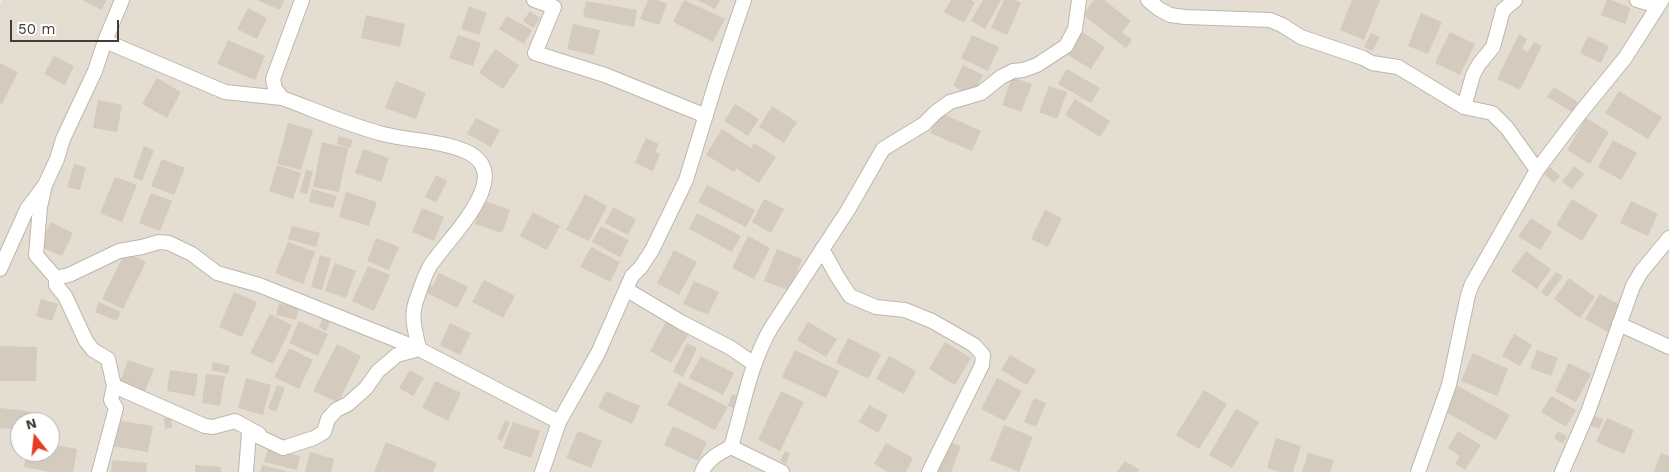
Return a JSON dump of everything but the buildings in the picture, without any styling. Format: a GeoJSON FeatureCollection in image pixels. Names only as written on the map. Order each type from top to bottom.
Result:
{"type":"FeatureCollection","features":[{"type":"Feature","properties":{"kind":"street"},"geometry":{"type":"LineString","coordinates":[[0,270],[27,210],[45,185],[57,159],[63,139],[96,71],[105,41],[122,0]]}},
{"type":"Feature","properties":{"kind":"street"},"geometry":{"type":"LineString","coordinates":[[282,98],[275,89],[273,79],[302,0]]}},
{"type":"Feature","properties":{"kind":"street"},"geometry":{"type":"LineString","coordinates":[[534,0],[554,7],[535,53],[605,75],[706,116]]}},
{"type":"Feature","properties":{"kind":"street"},"geometry":{"type":"LineString","coordinates":[[542,472],[559,422],[598,353],[632,276],[641,267],[652,250],[686,180],[733,28],[744,0]]}},
{"type":"Feature","properties":{"kind":"street"},"geometry":{"type":"LineString","coordinates":[[702,472],[717,454],[731,447],[754,364],[766,336],[848,210],[883,149],[924,124],[950,102],[981,93],[1000,77],[1012,71],[1023,70],[1037,65],[1066,46],[1075,29],[1079,0]]}},
{"type":"Feature","properties":{"kind":"street"},"geometry":{"type":"LineString","coordinates":[[1148,0],[1170,15],[1270,20],[1301,37],[1363,58],[1372,63],[1398,67],[1464,107],[1492,113],[1507,128],[1537,170]]}},
{"type":"Feature","properties":{"kind":"street"},"geometry":{"type":"LineString","coordinates":[[1464,107],[1473,75],[1479,64],[1493,47],[1503,10],[1515,0]]}},
{"type":"Feature","properties":{"kind":"street"},"geometry":{"type":"LineString","coordinates":[[1418,472],[1449,386],[1472,284],[1537,170],[1625,58],[1660,3],[1637,0]]}},
{"type":"Feature","properties":{"kind":"street"},"geometry":{"type":"LineString","coordinates":[[105,41],[225,92],[282,98],[356,126],[384,134],[464,150],[478,158],[484,166],[486,174],[484,186],[478,200],[430,266],[416,300],[412,314],[419,350]]}},
{"type":"Feature","properties":{"kind":"street"},"geometry":{"type":"LineString","coordinates":[[45,185],[40,207],[36,255],[56,278],[56,285],[65,296],[86,341],[93,350],[108,359],[114,386],[111,400],[116,408],[99,472]]}},
{"type":"Feature","properties":{"kind":"street"},"geometry":{"type":"LineString","coordinates":[[1562,472],[1588,412],[1633,286],[1641,272],[1669,238]]}},
{"type":"Feature","properties":{"kind":"street"},"geometry":{"type":"LineString","coordinates":[[56,278],[69,275],[119,251],[159,242],[169,243],[192,254],[217,273],[259,285],[419,350],[559,422]]}},
{"type":"Feature","properties":{"kind":"street"},"geometry":{"type":"LineString","coordinates":[[822,249],[836,276],[850,296],[876,307],[905,310],[932,321],[974,345],[983,355],[982,365],[929,472]]}},
{"type":"Feature","properties":{"kind":"street"},"geometry":{"type":"LineString","coordinates":[[627,290],[688,326],[731,348],[754,364]]}},
{"type":"Feature","properties":{"kind":"street"},"geometry":{"type":"LineString","coordinates":[[1619,324],[1669,347]]}},
{"type":"Feature","properties":{"kind":"street"},"geometry":{"type":"LineString","coordinates":[[246,472],[249,432],[283,448],[314,438],[324,432],[328,419],[336,410],[348,404],[366,388],[378,371],[398,354],[419,350]]}},
{"type":"Feature","properties":{"kind":"street"},"geometry":{"type":"LineString","coordinates":[[114,386],[205,426],[214,427],[235,421],[283,448]]}},
{"type":"Feature","properties":{"kind":"street"},"geometry":{"type":"LineString","coordinates":[[731,447],[782,472]]}},
{"type":"Feature","properties":{"kind":"shaded area"},"geometry":{"type":"Polygon","coordinates":[[[2,0],[1669,0],[1669,472],[0,472],[0,3],[2,0]]]}}]}
